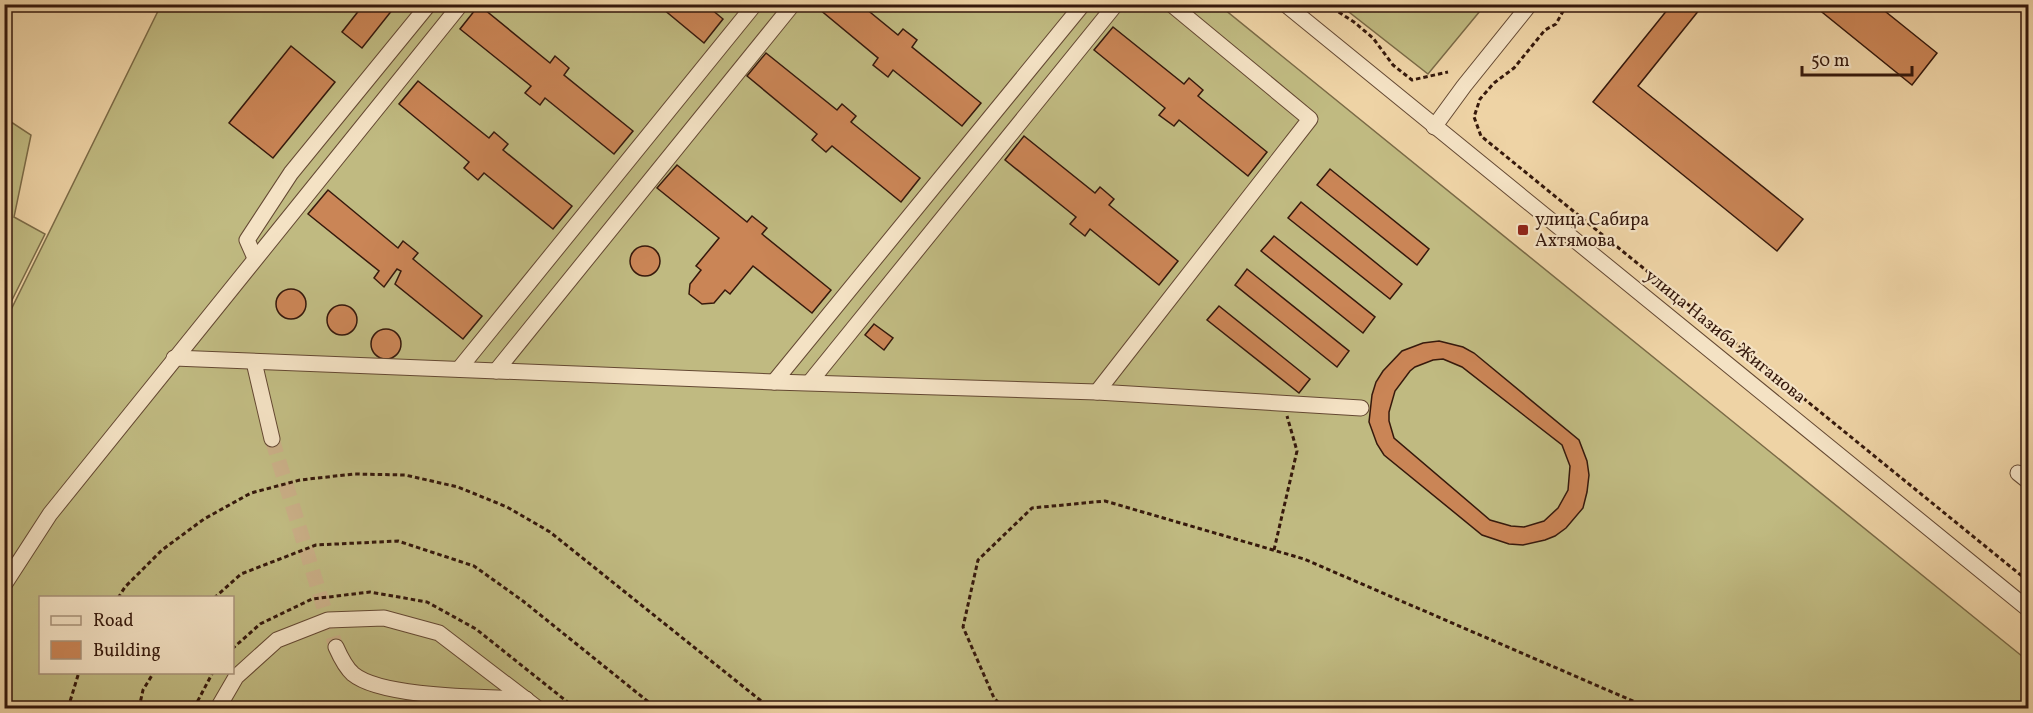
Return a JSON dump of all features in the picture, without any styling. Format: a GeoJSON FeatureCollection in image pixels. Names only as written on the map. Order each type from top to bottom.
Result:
{"type":"FeatureCollection","features":[{"type":"Feature","properties":{"kind":"street"},"geometry":{"type":"LineString","coordinates":[[255,258],[247,240],[291,173],[429,4]]}},
{"type":"Feature","properties":{"kind":"street"},"geometry":{"type":"LineString","coordinates":[[4,585],[50,514],[461,4]]}},
{"type":"Feature","properties":{"kind":"street"},"geometry":{"type":"LineString","coordinates":[[459,369],[755,4]]}},
{"type":"Feature","properties":{"kind":"street"},"geometry":{"type":"LineString","coordinates":[[496,371],[793,4]]}},
{"type":"Feature","properties":{"kind":"street"},"geometry":{"type":"LineString","coordinates":[[774,382],[1083,4]]}},
{"type":"Feature","properties":{"kind":"street"},"geometry":{"type":"LineString","coordinates":[[810,382],[1116,4]]}},
{"type":"Feature","properties":{"kind":"street"},"geometry":{"type":"LineString","coordinates":[[1097,392],[1310,119],[1171,4]]}},
{"type":"Feature","properties":{"kind":"street","name":"улица Назиба Жиганова"},"geometry":{"type":"LineString","coordinates":[[1285,4],[2028,609]]}},
{"type":"Feature","properties":{"kind":"street"},"geometry":{"type":"LineString","coordinates":[[1434,127],[1530,4]]}},
{"type":"Feature","properties":{"kind":"street"},"geometry":{"type":"LineString","coordinates":[[174,358],[774,382],[1097,392],[1361,408]]}},
{"type":"Feature","properties":{"kind":"street"},"geometry":{"type":"LineString","coordinates":[[254,362],[272,439]]}},
{"type":"Feature","properties":{"kind":"street"},"geometry":{"type":"LineString","coordinates":[[218,708],[236,677],[277,640],[328,620],[384,618],[439,633],[532,704]]}},
{"type":"Feature","properties":{"kind":"street"},"geometry":{"type":"LineString","coordinates":[[336,647],[341,659],[353,674],[372,684],[396,691],[532,704]]}},
{"type":"Feature","properties":{"kind":"path"},"geometry":{"type":"LineString","coordinates":[[1326,4],[1354,22],[1373,38],[1393,65],[1412,80],[1448,72]]}},
{"type":"Feature","properties":{"kind":"path"},"geometry":{"type":"LineString","coordinates":[[1567,4],[1556,24],[1545,30],[1514,68],[1494,83],[1480,99],[1474,117],[1481,136],[2028,581]]}},
{"type":"Feature","properties":{"kind":"path"},"geometry":{"type":"LineString","coordinates":[[1274,550],[1297,451],[1283,403]]}},
{"type":"Feature","properties":{"kind":"path"},"geometry":{"type":"LineString","coordinates":[[119,596],[162,550],[204,519],[251,493],[300,480],[354,474],[405,475],[458,487],[507,507],[550,532],[770,708]]}},
{"type":"Feature","properties":{"kind":"path"},"geometry":{"type":"LineString","coordinates":[[1004,708],[994,698],[963,627],[978,560],[1032,508],[1105,501],[1304,559],[1649,708]]}},
{"type":"Feature","properties":{"kind":"path"},"geometry":{"type":"LineString","coordinates":[[215,596],[241,574],[316,545],[398,541],[474,566],[523,601],[656,708]]}},
{"type":"Feature","properties":{"kind":"path"},"geometry":{"type":"LineString","coordinates":[[68,708],[78,674]]}},
{"type":"Feature","properties":{"kind":"path"},"geometry":{"type":"LineString","coordinates":[[139,708],[143,690],[153,674]]}},
{"type":"Feature","properties":{"kind":"path"},"geometry":{"type":"LineString","coordinates":[[194,708],[212,674]]}},
{"type":"Feature","properties":{"kind":"shaded area"},"geometry":{"type":"Polygon","coordinates":[[[161,5],[1219,5],[2028,661],[2028,708],[5,708],[4,324],[161,5]]]}},
{"type":"Feature","properties":{"kind":"shaded area"},"geometry":{"type":"Polygon","coordinates":[[[1340,5],[1485,5],[1428,74],[1340,5]]]}},
{"type":"Feature","properties":{"kind":"shaded area"},"geometry":{"type":"Polygon","coordinates":[[[5,118],[31,135],[14,217],[45,234],[5,314],[5,118]]]}},
{"type":"Feature","properties":{"kind":"building"},"geometry":{"type":"Polygon","coordinates":[[[364,4],[397,4],[362,48],[342,32],[364,4]]]}},
{"type":"Feature","properties":{"kind":"building"},"geometry":{"type":"Polygon","coordinates":[[[657,4],[705,4],[723,19],[704,43],[657,4]]]}},
{"type":"Feature","properties":{"kind":"building"},"geometry":{"type":"Polygon","coordinates":[[[813,4],[860,4],[898,35],[903,29],[917,40],[912,47],[981,103],[962,126],[893,70],[888,77],[873,65],[878,58],[813,4]]]}},
{"type":"Feature","properties":{"kind":"building"},"geometry":{"type":"Polygon","coordinates":[[[1672,4],[1704,4],[1638,86],[1803,219],[1777,251],[1593,102],[1672,4]]]}},
{"type":"Feature","properties":{"kind":"building"},"geometry":{"type":"Polygon","coordinates":[[[1812,4],[1876,4],[1937,53],[1912,85],[1812,4]]]}},
{"type":"Feature","properties":{"kind":"building"},"geometry":{"type":"Polygon","coordinates":[[[479,5],[550,63],[555,56],[569,68],[564,75],[633,131],[614,154],[545,98],[540,105],[525,93],[531,86],[460,29],[479,5]]]}},
{"type":"Feature","properties":{"kind":"building"},"geometry":{"type":"Polygon","coordinates":[[[1113,27],[1184,84],[1189,78],[1203,90],[1198,96],[1267,152],[1248,176],[1179,120],[1174,126],[1159,115],[1165,108],[1094,50],[1113,27]]]}},
{"type":"Feature","properties":{"kind":"building"},"geometry":{"type":"Polygon","coordinates":[[[291,46],[335,82],[273,158],[229,123],[291,46]]]}},
{"type":"Feature","properties":{"kind":"building"},"geometry":{"type":"Polygon","coordinates":[[[766,53],[837,110],[842,104],[856,116],[851,122],[920,178],[901,202],[832,146],[826,152],[812,140],[817,134],[747,76],[766,53]]]}},
{"type":"Feature","properties":{"kind":"building"},"geometry":{"type":"Polygon","coordinates":[[[418,81],[489,138],[494,132],[508,144],[503,150],[572,206],[553,229],[484,173],[478,180],[464,168],[469,162],[399,104],[418,81]]]}},
{"type":"Feature","properties":{"kind":"building"},"geometry":{"type":"Polygon","coordinates":[[[1024,136],[1095,193],[1100,187],[1114,199],[1109,205],[1178,261],[1159,285],[1090,229],[1085,236],[1070,224],[1076,217],[1005,160],[1024,136]]]}},
{"type":"Feature","properties":{"kind":"building"},"geometry":{"type":"Polygon","coordinates":[[[677,165],[747,222],[752,216],[767,228],[762,234],[831,290],[812,313],[753,266],[730,294],[725,290],[714,303],[702,304],[689,294],[690,284],[701,270],[696,266],[719,238],[657,188],[677,165]]]}},
{"type":"Feature","properties":{"kind":"building"},"geometry":{"type":"Polygon","coordinates":[[[1330,169],[1429,249],[1417,265],[1317,185],[1330,169]]]}},
{"type":"Feature","properties":{"kind":"building"},"geometry":{"type":"Polygon","coordinates":[[[328,190],[398,248],[403,241],[418,253],[413,259],[482,316],[463,339],[395,284],[401,271],[397,269],[384,287],[374,278],[379,271],[308,214],[328,190]]]}},
{"type":"Feature","properties":{"kind":"building"},"geometry":{"type":"Polygon","coordinates":[[[1301,202],[1402,284],[1390,299],[1288,218],[1301,202]]]}},
{"type":"Feature","properties":{"kind":"building"},"geometry":{"type":"Polygon","coordinates":[[[1274,236],[1375,317],[1363,333],[1261,251],[1274,236]]]}},
{"type":"Feature","properties":{"kind":"building"},"geometry":{"type":"Polygon","coordinates":[[[645,246],[651,247],[659,255],[659,267],[651,275],[645,276],[639,275],[631,267],[630,261],[631,255],[639,247],[645,246]]]}},
{"type":"Feature","properties":{"kind":"building"},"geometry":{"type":"Polygon","coordinates":[[[1247,269],[1349,351],[1337,367],[1235,285],[1247,269]]]}},
{"type":"Feature","properties":{"kind":"building"},"geometry":{"type":"Polygon","coordinates":[[[291,289],[297,290],[305,298],[305,310],[297,318],[291,319],[285,318],[277,310],[276,304],[277,298],[285,290],[291,289]]]}},
{"type":"Feature","properties":{"kind":"building"},"geometry":{"type":"Polygon","coordinates":[[[342,305],[348,306],[356,314],[356,326],[348,334],[342,335],[336,334],[328,326],[327,320],[328,314],[336,306],[342,305]]]}},
{"type":"Feature","properties":{"kind":"building"},"geometry":{"type":"Polygon","coordinates":[[[1219,306],[1310,379],[1299,393],[1207,320],[1219,306]]]}},
{"type":"Feature","properties":{"kind":"building"},"geometry":{"type":"Polygon","coordinates":[[[874,324],[893,338],[884,350],[865,335],[874,324]]]}},
{"type":"Feature","properties":{"kind":"building"},"geometry":{"type":"Polygon","coordinates":[[[386,329],[396,334],[401,344],[396,354],[386,359],[376,354],[371,344],[376,334],[386,329]]]}},
{"type":"Feature","properties":{"kind":"building"},"geometry":{"type":"Polygon","coordinates":[[[1439,341],[1463,347],[1474,353],[1579,440],[1587,461],[1589,475],[1587,492],[1583,508],[1566,528],[1545,540],[1523,545],[1509,544],[1482,535],[1384,455],[1377,444],[1369,422],[1376,382],[1402,351],[1423,343],[1439,341]],[[1443,359],[1433,360],[1410,371],[1395,391],[1389,412],[1394,438],[1490,520],[1524,527],[1544,521],[1558,508],[1568,490],[1570,466],[1562,445],[1462,367],[1443,359]]]}},
{"type":"Feature","properties":{"kind":"tunnel"},"geometry":{"type":"LineString","coordinates":[[272,439],[336,647]]}},
{"type":"Feature","properties":{"kind":"place","name":"улица Сабира Ахтямова"},"geometry":{"type":"Point","coordinates":[1523,230]}}]}
